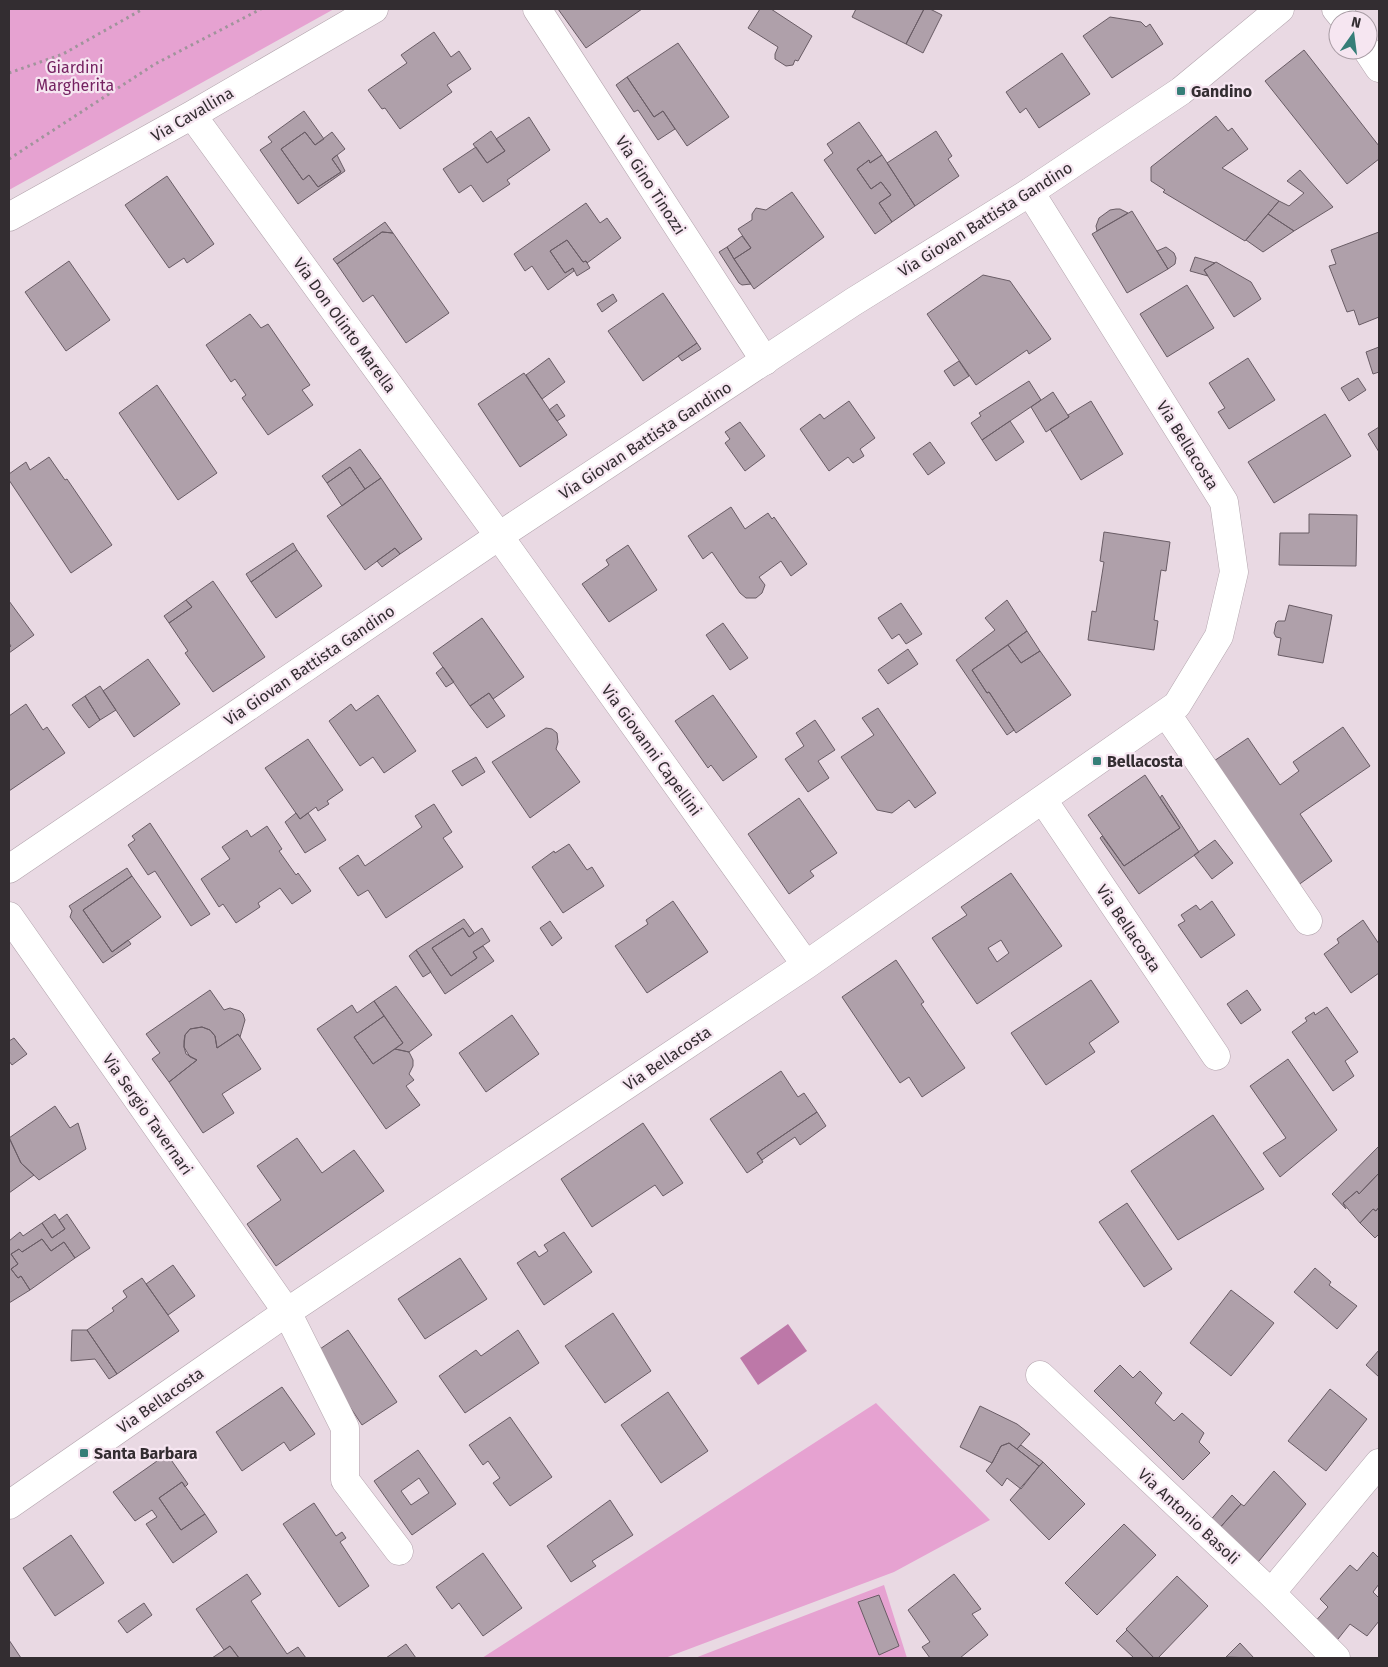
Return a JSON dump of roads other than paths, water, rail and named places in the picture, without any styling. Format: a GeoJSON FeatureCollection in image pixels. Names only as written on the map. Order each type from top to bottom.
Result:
{"type":"FeatureCollection","features":[{"type":"Feature","properties":{"kind":"street","name":"Via Cavallina"},"geometry":{"type":"LineString","coordinates":[[9,217],[192,115],[374,9]]}},
{"type":"Feature","properties":{"kind":"street","name":"Via Gino Tinozzi"},"geometry":{"type":"LineString","coordinates":[[537,9],[764,361]]}},
{"type":"Feature","properties":{"kind":"street","name":"Via Giovan Battista Gandino"},"geometry":{"type":"LineString","coordinates":[[9,868],[499,536],[853,302],[1030,192],[1181,91],[1280,9]]}},
{"type":"Feature","properties":{"kind":"street","name":"Via Don Olinto Marella"},"geometry":{"type":"LineString","coordinates":[[192,115],[499,536]]}},
{"type":"Feature","properties":{"kind":"street","name":"Via Bellacosta"},"geometry":{"type":"LineString","coordinates":[[9,1505],[287,1312],[806,965],[1177,705],[1218,636],[1234,572],[1224,502],[1030,192]]}},
{"type":"Feature","properties":{"kind":"street","name":"Via Giovanni Capellini"},"geometry":{"type":"LineString","coordinates":[[499,536],[806,965]]}},
{"type":"Feature","properties":{"kind":"street"},"geometry":{"type":"LineString","coordinates":[[1166,713],[1308,921]]}},
{"type":"Feature","properties":{"kind":"street","name":"Via Bellacosta"},"geometry":{"type":"LineString","coordinates":[[1043,800],[1216,1056]]}},
{"type":"Feature","properties":{"kind":"street","name":"Via Sergio Tavernari"},"geometry":{"type":"LineString","coordinates":[[9,916],[287,1312]]}},
{"type":"Feature","properties":{"kind":"street"},"geometry":{"type":"LineString","coordinates":[[287,1312],[345,1428],[345,1480],[399,1551]]}},
{"type":"Feature","properties":{"kind":"street","name":"Via Antonio Basoli"},"geometry":{"type":"LineString","coordinates":[[1040,1375],[1271,1593],[1336,1658]]}},
{"type":"Feature","properties":{"kind":"street"},"geometry":{"type":"LineString","coordinates":[[1271,1593],[1379,1464]]}},
{"type":"Feature","properties":{"kind":"place","name":"Gandino"},"geometry":{"type":"Point","coordinates":[1181,91]}},
{"type":"Feature","properties":{"kind":"place","name":"Bellacosta"},"geometry":{"type":"Point","coordinates":[1097,761]}},
{"type":"Feature","properties":{"kind":"place","name":"Santa Barbara"},"geometry":{"type":"Point","coordinates":[84,1453]}},
{"type":"Feature","properties":{"kind":"park label","name":"Giardini Margherita"},"geometry":{"type":"Point","coordinates":[75,76]}}]}
